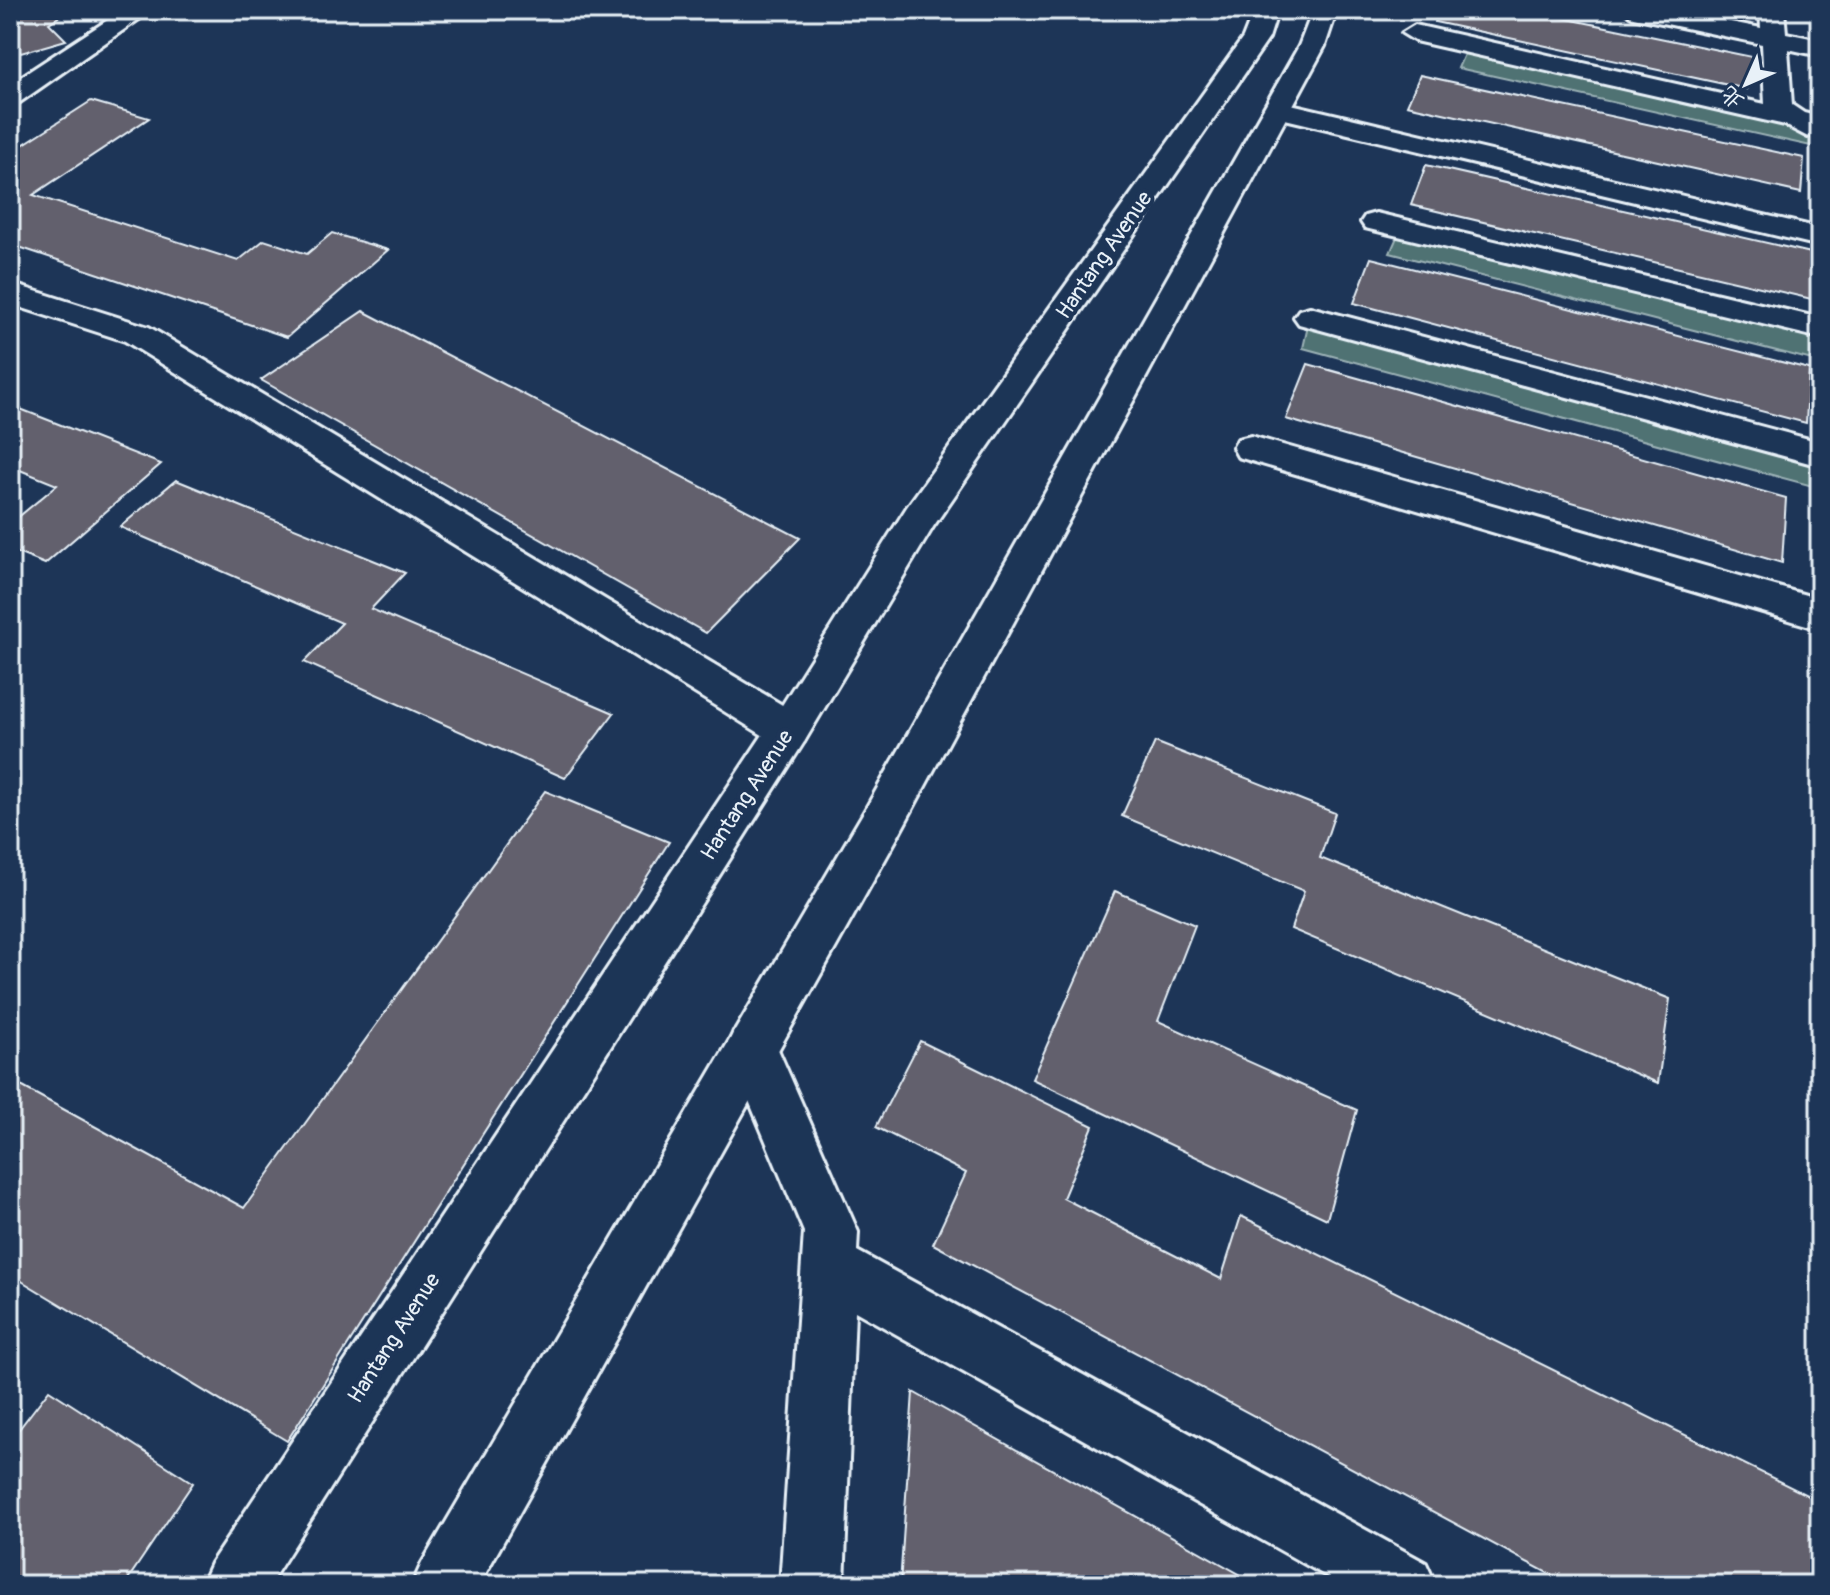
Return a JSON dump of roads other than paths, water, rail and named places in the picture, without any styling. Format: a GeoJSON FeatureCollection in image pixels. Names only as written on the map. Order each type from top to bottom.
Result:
{"type":"FeatureCollection","features":[{"type":"Feature","properties":{"kind":"main road"},"geometry":{"type":"LineString","coordinates":[[10,96],[140,10]]}},
{"type":"Feature","properties":{"kind":"main road","name":"Hantang Avenue"},"geometry":{"type":"LineString","coordinates":[[233,1585],[789,730],[920,517],[1256,38],[1266,10]]}},
{"type":"Feature","properties":{"kind":"main road"},"geometry":{"type":"LineString","coordinates":[[444,1585],[752,1048],[1278,109],[1312,46],[1325,10]]}},
{"type":"Feature","properties":{"kind":"main road"},"geometry":{"type":"LineString","coordinates":[[1633,10],[1820,48]]}},
{"type":"Feature","properties":{"kind":"main road"},"geometry":{"type":"LineString","coordinates":[[1772,10],[1779,108],[1808,123],[1820,137]]}},
{"type":"Feature","properties":{"kind":"main road"},"geometry":{"type":"LineString","coordinates":[[1415,33],[1808,123]]}},
{"type":"Feature","properties":{"kind":"main road"},"geometry":{"type":"LineString","coordinates":[[1278,109],[1820,237]]}},
{"type":"Feature","properties":{"kind":"main road"},"geometry":{"type":"LineString","coordinates":[[1376,222],[1820,328]]}},
{"type":"Feature","properties":{"kind":"main road"},"geometry":{"type":"LineString","coordinates":[[10,293],[137,334],[789,730]]}},
{"type":"Feature","properties":{"kind":"main road"},"geometry":{"type":"LineString","coordinates":[[1310,317],[1820,454]]}},
{"type":"Feature","properties":{"kind":"main road"},"geometry":{"type":"LineString","coordinates":[[1251,448],[1820,614]]}},
{"type":"Feature","properties":{"kind":"main road"},"geometry":{"type":"LineString","coordinates":[[752,1048],[831,1232],[812,1585]]}},
{"type":"Feature","properties":{"kind":"main road"},"geometry":{"type":"LineString","coordinates":[[829,1266],[1404,1585]]}}]}
